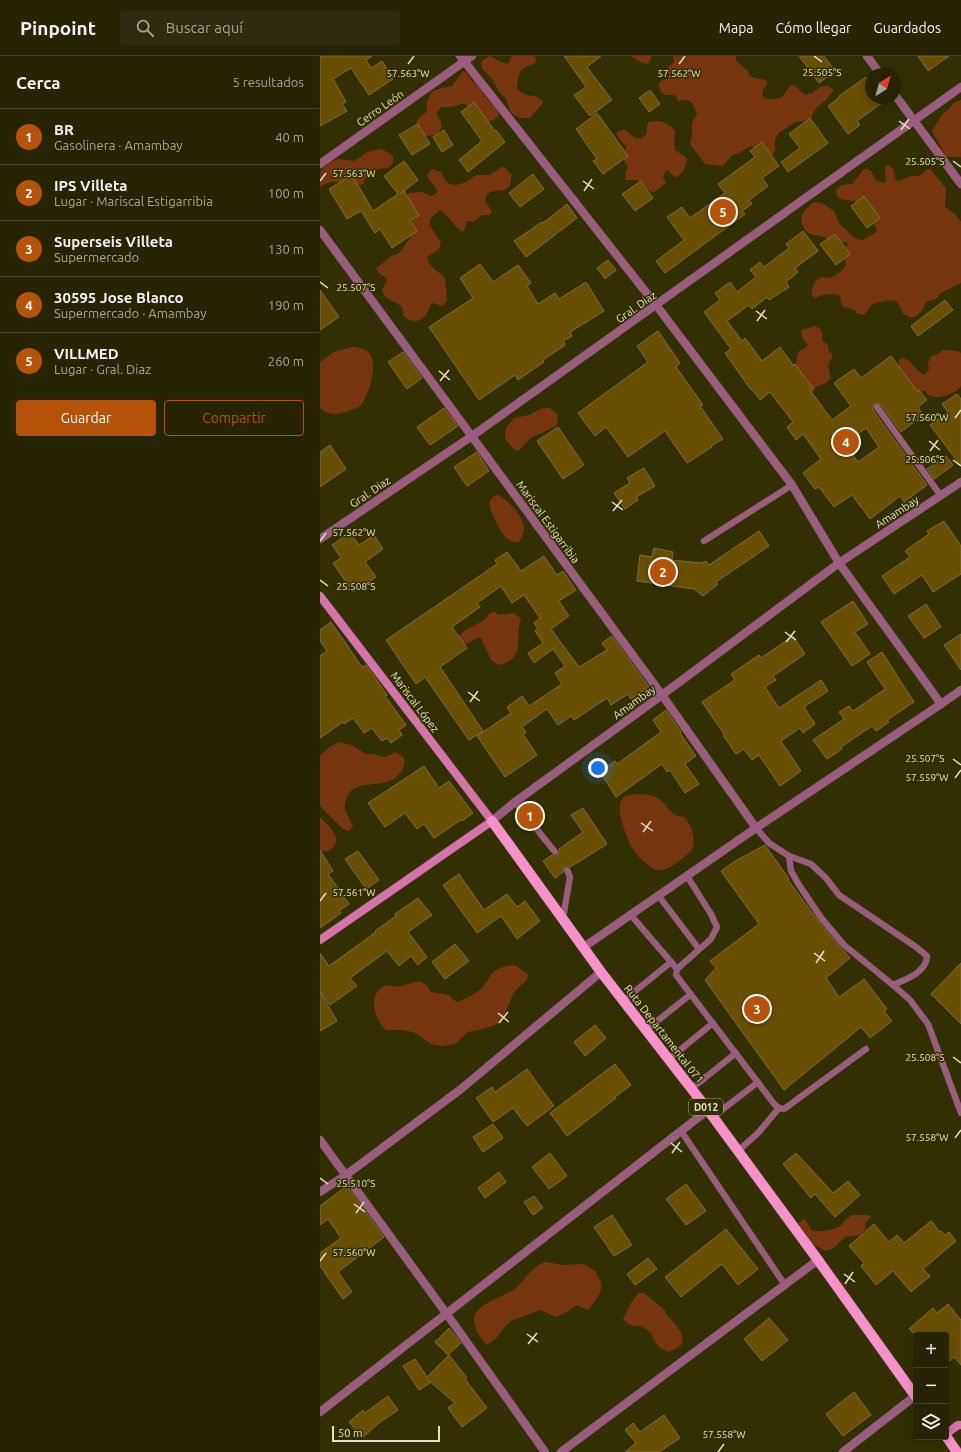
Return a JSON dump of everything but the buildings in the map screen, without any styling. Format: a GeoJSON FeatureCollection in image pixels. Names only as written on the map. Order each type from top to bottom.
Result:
{"type":"FeatureCollection","features":[{"type":"Feature","properties":{"kind":"main road","name":"Mariscal López"},"geometry":{"type":"LineString","coordinates":[[320,596],[492,821]]}},
{"type":"Feature","properties":{"kind":"main road","name":"Ruta Departamental 071"},"geometry":{"type":"LineString","coordinates":[[492,821],[601,972],[738,1151],[818,1260],[913,1394]]}},
{"type":"Feature","properties":{"kind":"main road","name":"Amambay"},"geometry":{"type":"LineString","coordinates":[[320,940],[492,821]]}},
{"type":"Feature","properties":{"kind":"main road"},"geometry":{"type":"LineString","coordinates":[[949,1432],[958,1425],[961,1425]]}},
{"type":"Feature","properties":{"kind":"main road"},"geometry":{"type":"LineString","coordinates":[[949,1439],[958,1452]]}},
{"type":"Feature","properties":{"kind":"street","name":"Cerro León"},"geometry":{"type":"LineString","coordinates":[[320,164],[462,59],[472,56]]}},
{"type":"Feature","properties":{"kind":"street"},"geometry":{"type":"LineString","coordinates":[[868,56],[876,68]]}},
{"type":"Feature","properties":{"kind":"street"},"geometry":{"type":"LineString","coordinates":[[462,59],[656,305],[792,485],[839,563],[941,704]]}},
{"type":"Feature","properties":{"kind":"street","name":"Gral. Diaz"},"geometry":{"type":"LineString","coordinates":[[320,539],[472,436],[961,87]]}},
{"type":"Feature","properties":{"kind":"street"},"geometry":{"type":"LineString","coordinates":[[901,103],[961,184]]}},
{"type":"Feature","properties":{"kind":"street","name":"Mariscal Estigarribia"},"geometry":{"type":"LineString","coordinates":[[320,230],[662,695],[756,828]]}},
{"type":"Feature","properties":{"kind":"street","name":"Amambay"},"geometry":{"type":"LineString","coordinates":[[492,821],[515,802],[839,563],[961,482]]}},
{"type":"Feature","properties":{"kind":"street"},"geometry":{"type":"LineString","coordinates":[[584,947],[756,828],[961,690]]}},
{"type":"Feature","properties":{"kind":"street"},"geometry":{"type":"LineString","coordinates":[[320,1192],[346,1175],[461,1089],[601,972]]}},
{"type":"Feature","properties":{"kind":"street"},"geometry":{"type":"LineString","coordinates":[[320,1412],[681,1131],[710,1113]]}},
{"type":"Feature","properties":{"kind":"street"},"geometry":{"type":"LineString","coordinates":[[320,1140],[545,1452]]}},
{"type":"Feature","properties":{"kind":"street"},"geometry":{"type":"LineString","coordinates":[[561,1452],[818,1260]]}},
{"type":"Feature","properties":{"kind":"street"},"geometry":{"type":"LineString","coordinates":[[843,1452],[913,1399]]}},
{"type":"Feature","properties":{"kind":"lane"},"geometry":{"type":"LineString","coordinates":[[877,407],[941,496]]}},
{"type":"Feature","properties":{"kind":"lane"},"geometry":{"type":"LineString","coordinates":[[704,541],[792,485]]}},
{"type":"Feature","properties":{"kind":"lane"},"geometry":{"type":"LineString","coordinates":[[515,802],[555,852]]}},
{"type":"Feature","properties":{"kind":"lane"},"geometry":{"type":"LineString","coordinates":[[756,828],[769,843],[789,856],[811,864],[826,878],[839,895],[927,956],[926,962],[919,971],[893,985]]}},
{"type":"Feature","properties":{"kind":"lane"},"geometry":{"type":"LineString","coordinates":[[789,856],[791,871],[822,919],[839,940],[910,1000],[928,1024],[961,1113]]}},
{"type":"Feature","properties":{"kind":"lane"},"geometry":{"type":"LineString","coordinates":[[562,918],[570,877],[567,870]]}},
{"type":"Feature","properties":{"kind":"lane"},"geometry":{"type":"LineString","coordinates":[[687,876],[711,914],[717,927],[711,938],[677,969],[676,975],[775,1105],[784,1109],[866,1049]]}},
{"type":"Feature","properties":{"kind":"lane"},"geometry":{"type":"LineString","coordinates":[[658,895],[699,949]]}},
{"type":"Feature","properties":{"kind":"lane"},"geometry":{"type":"LineString","coordinates":[[630,914],[677,969]]}},
{"type":"Feature","properties":{"kind":"lane"},"geometry":{"type":"LineString","coordinates":[[623,1001],[671,962]]}},
{"type":"Feature","properties":{"kind":"lane"},"geometry":{"type":"LineString","coordinates":[[646,1030],[691,994]]}},
{"type":"Feature","properties":{"kind":"lane"},"geometry":{"type":"LineString","coordinates":[[669,1059],[713,1023]]}},
{"type":"Feature","properties":{"kind":"lane"},"geometry":{"type":"LineString","coordinates":[[691,1089],[736,1053]]}},
{"type":"Feature","properties":{"kind":"lane"},"geometry":{"type":"LineString","coordinates":[[710,1113],[758,1082]]}},
{"type":"Feature","properties":{"kind":"lane"},"geometry":{"type":"LineString","coordinates":[[738,1151],[758,1133],[779,1108]]}},
{"type":"Feature","properties":{"kind":"lane"},"geometry":{"type":"LineString","coordinates":[[681,1131],[785,1285]]}},
{"type":"Feature","properties":{"kind":"shaded area"},"geometry":{"type":"Polygon","coordinates":[[[489,56],[501,62],[509,63],[512,56],[535,56],[536,62],[522,69],[517,88],[524,94],[535,96],[542,100],[543,103],[530,118],[520,118],[511,113],[506,99],[499,92],[492,79],[482,69],[481,62],[489,56]]]}},
{"type":"Feature","properties":{"kind":"shaded area"},"geometry":{"type":"Polygon","coordinates":[[[631,56],[652,56],[648,64],[642,63],[631,56]]]}},
{"type":"Feature","properties":{"kind":"shaded area"},"geometry":{"type":"Polygon","coordinates":[[[673,56],[736,56],[738,63],[747,70],[750,76],[768,82],[763,89],[762,94],[763,97],[769,99],[782,97],[790,86],[794,85],[805,95],[812,93],[820,87],[828,86],[834,90],[827,99],[816,108],[810,120],[795,122],[779,133],[775,140],[775,151],[770,156],[751,146],[732,155],[723,166],[705,164],[690,144],[692,123],[697,114],[693,104],[688,100],[677,101],[675,95],[665,95],[660,91],[659,84],[661,81],[668,78],[669,75],[666,69],[674,62],[673,56]]]}},
{"type":"Feature","properties":{"kind":"shaded area"},"geometry":{"type":"Polygon","coordinates":[[[463,71],[466,72],[472,81],[479,84],[482,92],[497,109],[499,115],[494,120],[484,123],[471,108],[465,104],[451,107],[441,107],[437,113],[442,126],[437,135],[421,136],[416,124],[420,116],[425,114],[427,110],[427,102],[431,92],[452,86],[463,71]]]}},
{"type":"Feature","properties":{"kind":"shaded area"},"geometry":{"type":"Polygon","coordinates":[[[961,100],[961,157],[948,157],[945,155],[932,131],[943,113],[949,109],[953,103],[961,100]]]}},
{"type":"Feature","properties":{"kind":"shaded area"},"geometry":{"type":"Polygon","coordinates":[[[661,121],[672,127],[675,132],[675,150],[687,158],[682,173],[674,177],[669,171],[666,170],[663,177],[666,183],[654,192],[650,191],[637,180],[626,180],[625,173],[628,167],[624,160],[626,146],[619,139],[616,133],[623,129],[635,137],[641,138],[647,133],[648,122],[661,121]]]}},
{"type":"Feature","properties":{"kind":"shaded area"},"geometry":{"type":"Polygon","coordinates":[[[380,149],[393,156],[393,163],[388,168],[378,169],[366,177],[363,184],[352,185],[331,182],[320,187],[320,173],[325,166],[337,159],[355,161],[367,152],[380,149]]]}},
{"type":"Feature","properties":{"kind":"shaded area"},"geometry":{"type":"Polygon","coordinates":[[[889,165],[894,171],[895,180],[899,181],[911,176],[921,175],[926,170],[930,169],[946,188],[945,207],[956,215],[961,222],[961,283],[941,293],[936,299],[926,302],[920,313],[914,317],[907,316],[903,313],[899,304],[894,301],[872,304],[863,315],[842,306],[840,296],[827,294],[815,298],[812,295],[813,287],[820,278],[830,278],[838,274],[846,264],[844,253],[848,243],[844,242],[836,244],[825,237],[813,235],[807,232],[804,229],[801,218],[802,215],[814,202],[822,203],[834,211],[840,224],[856,239],[863,240],[875,233],[877,229],[858,202],[841,199],[838,197],[836,190],[841,185],[852,184],[864,169],[871,171],[876,180],[883,183],[886,181],[885,167],[889,165]]]}},
{"type":"Feature","properties":{"kind":"shaded area"},"geometry":{"type":"Polygon","coordinates":[[[501,167],[504,167],[512,175],[510,185],[505,190],[492,191],[486,197],[485,201],[492,212],[490,215],[483,215],[474,221],[467,221],[464,231],[461,232],[440,210],[430,219],[430,226],[441,242],[439,249],[427,257],[429,264],[445,278],[447,300],[442,306],[432,303],[426,315],[421,320],[408,320],[403,315],[401,306],[384,295],[382,290],[387,280],[378,272],[376,268],[393,255],[398,254],[411,238],[408,230],[412,219],[403,203],[409,193],[422,192],[431,196],[437,193],[436,188],[429,180],[427,175],[432,169],[441,172],[449,184],[456,185],[466,182],[476,175],[490,175],[501,167]]]}},
{"type":"Feature","properties":{"kind":"shaded area"},"geometry":{"type":"Polygon","coordinates":[[[815,326],[822,332],[822,340],[828,345],[829,352],[832,354],[832,358],[828,364],[831,379],[816,387],[811,396],[799,374],[796,363],[799,351],[808,345],[802,337],[801,330],[815,326]]]}},
{"type":"Feature","properties":{"kind":"shaded area"},"geometry":{"type":"Polygon","coordinates":[[[353,347],[365,350],[371,356],[373,361],[373,374],[369,389],[363,402],[355,409],[339,414],[326,412],[320,408],[320,362],[334,352],[353,347]]]}},
{"type":"Feature","properties":{"kind":"shaded area"},"geometry":{"type":"Polygon","coordinates":[[[943,350],[958,351],[961,353],[961,386],[953,393],[938,397],[928,394],[925,391],[917,391],[898,367],[899,360],[902,358],[905,359],[924,375],[929,369],[928,363],[931,356],[938,354],[943,350]]]}},
{"type":"Feature","properties":{"kind":"shaded area"},"geometry":{"type":"Polygon","coordinates":[[[550,408],[557,414],[558,423],[556,426],[531,438],[518,451],[515,450],[505,439],[506,428],[514,418],[529,415],[540,409],[550,408]]]}},
{"type":"Feature","properties":{"kind":"shaded area"},"geometry":{"type":"Polygon","coordinates":[[[497,495],[510,503],[521,518],[524,529],[519,542],[510,541],[504,535],[490,509],[491,500],[497,495]]]}},
{"type":"Feature","properties":{"kind":"shaded area"},"geometry":{"type":"Polygon","coordinates":[[[494,612],[499,615],[514,613],[521,619],[516,653],[508,662],[499,665],[491,660],[481,638],[479,637],[462,646],[458,638],[465,630],[481,622],[494,612]]]}},
{"type":"Feature","properties":{"kind":"shaded area"},"geometry":{"type":"Polygon","coordinates":[[[339,742],[351,745],[366,754],[385,757],[396,752],[404,758],[403,769],[396,777],[389,781],[358,787],[351,791],[347,797],[345,805],[346,811],[353,826],[349,831],[343,829],[320,806],[320,756],[328,748],[339,742]]]}},
{"type":"Feature","properties":{"kind":"shaded area"},"geometry":{"type":"Polygon","coordinates":[[[637,794],[652,795],[656,797],[675,815],[685,817],[692,829],[694,843],[692,849],[675,864],[662,870],[652,868],[640,858],[635,852],[625,832],[620,812],[621,801],[625,796],[637,794]]]}},
{"type":"Feature","properties":{"kind":"shaded area"},"geometry":{"type":"Polygon","coordinates":[[[320,817],[332,830],[336,838],[333,848],[326,851],[320,851],[320,817]]]}},
{"type":"Feature","properties":{"kind":"shaded area"},"geometry":{"type":"Polygon","coordinates":[[[510,965],[516,966],[528,974],[527,980],[514,992],[502,1020],[498,1024],[468,1032],[455,1044],[442,1046],[431,1044],[415,1033],[404,1030],[386,1030],[376,1015],[374,1008],[375,996],[378,991],[385,986],[399,986],[414,982],[421,982],[428,987],[431,992],[449,995],[452,999],[458,1002],[480,990],[491,974],[497,969],[510,965]]]}},
{"type":"Feature","properties":{"kind":"shaded area"},"geometry":{"type":"Polygon","coordinates":[[[852,1215],[869,1215],[871,1217],[865,1223],[866,1229],[860,1235],[845,1237],[834,1248],[825,1251],[801,1237],[797,1224],[805,1219],[811,1230],[826,1231],[840,1226],[848,1217],[852,1215]]]}},
{"type":"Feature","properties":{"kind":"shaded area"},"geometry":{"type":"Polygon","coordinates":[[[545,1262],[563,1265],[584,1264],[595,1271],[601,1282],[599,1295],[588,1310],[577,1305],[556,1317],[540,1310],[512,1320],[494,1340],[486,1345],[475,1327],[475,1315],[482,1307],[509,1293],[517,1287],[536,1267],[545,1262]]]}},
{"type":"Feature","properties":{"kind":"shaded area"},"geometry":{"type":"Polygon","coordinates":[[[638,1293],[644,1293],[665,1310],[666,1315],[681,1333],[683,1341],[680,1346],[669,1352],[664,1350],[658,1345],[646,1329],[630,1324],[623,1319],[638,1293]]]}},
{"type":"Feature","properties":{"kind":"place","name":"VILLMED"},"geometry":{"type":"Point","coordinates":[723,212]}},
{"type":"Feature","properties":{"kind":"place","name":"30595 Jose Blanco"},"geometry":{"type":"Point","coordinates":[846,442]}},
{"type":"Feature","properties":{"kind":"place","name":"IPS Villeta"},"geometry":{"type":"Point","coordinates":[663,572]}},
{"type":"Feature","properties":{"kind":"place","name":"BR"},"geometry":{"type":"Point","coordinates":[530,816]}},
{"type":"Feature","properties":{"kind":"place","name":"Superseis Villeta"},"geometry":{"type":"Point","coordinates":[757,1009]}}]}
